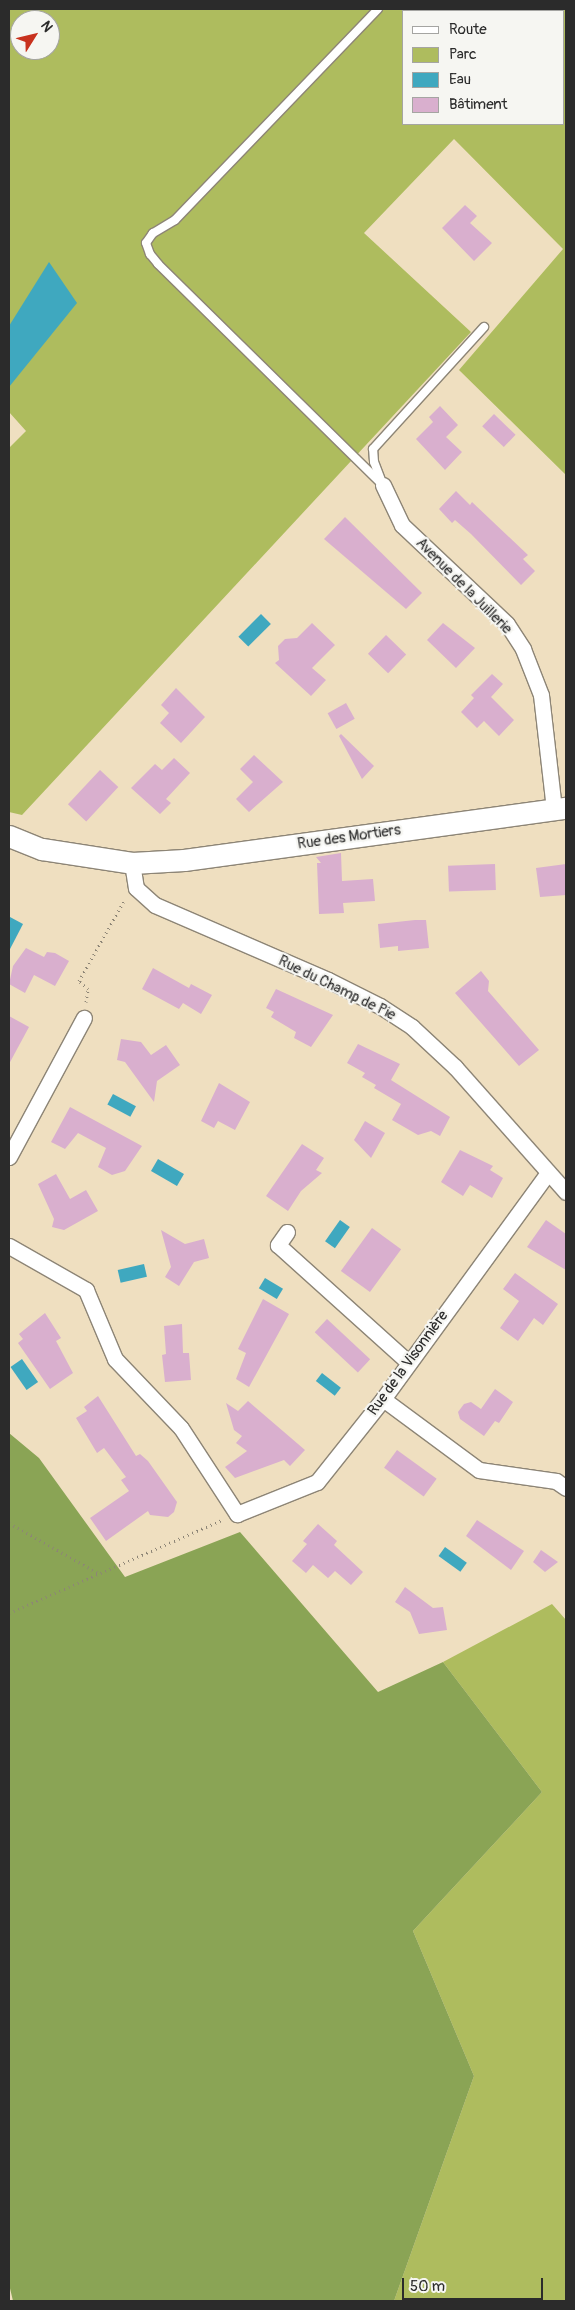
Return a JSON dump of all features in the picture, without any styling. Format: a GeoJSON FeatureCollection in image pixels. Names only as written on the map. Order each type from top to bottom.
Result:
{"type":"FeatureCollection","features":[{"type":"Feature","properties":{"kind":"street","name":"Avenue de la Juillerie"},"geometry":{"type":"LineString","coordinates":[[383,485],[402,526],[507,624],[524,649],[541,695],[560,809]]}},
{"type":"Feature","properties":{"kind":"street","name":"Rue des Mortiers"},"geometry":{"type":"LineString","coordinates":[[9,836],[42,849],[132,863],[184,860],[560,809]]}},
{"type":"Feature","properties":{"kind":"street"},"geometry":{"type":"LineString","coordinates":[[132,863],[136,888]]}},
{"type":"Feature","properties":{"kind":"street","name":"Rue du Champ de Pie"},"geometry":{"type":"LineString","coordinates":[[136,888],[156,905],[328,980],[380,1006],[412,1027],[455,1067],[547,1174],[566,1192]]}},
{"type":"Feature","properties":{"kind":"street"},"geometry":{"type":"LineString","coordinates":[[9,1157],[84,1018]]}},
{"type":"Feature","properties":{"kind":"street","name":"Rue de la Visonnière"},"geometry":{"type":"LineString","coordinates":[[237,1514],[317,1482],[383,1399],[547,1174]]}},
{"type":"Feature","properties":{"kind":"street"},"geometry":{"type":"LineString","coordinates":[[287,1232],[278,1245],[408,1363]]}},
{"type":"Feature","properties":{"kind":"street"},"geometry":{"type":"LineString","coordinates":[[9,1246],[86,1290],[115,1359],[181,1428],[237,1514]]}},
{"type":"Feature","properties":{"kind":"street"},"geometry":{"type":"LineString","coordinates":[[383,1399],[478,1470],[556,1481],[566,1488]]}},
{"type":"Feature","properties":{"kind":"lane"},"geometry":{"type":"LineString","coordinates":[[378,9],[175,220],[153,233],[146,243],[150,254],[158,264],[383,485]]}},
{"type":"Feature","properties":{"kind":"lane"},"geometry":{"type":"LineString","coordinates":[[383,485],[374,462],[373,449],[484,327]]}},
{"type":"Feature","properties":{"kind":"path"},"geometry":{"type":"LineString","coordinates":[[84,1018],[88,990],[79,981],[122,902],[136,888]]}},
{"type":"Feature","properties":{"kind":"path"},"geometry":{"type":"LineString","coordinates":[[9,1613],[237,1514]]}},
{"type":"Feature","properties":{"kind":"path"},"geometry":{"type":"LineString","coordinates":[[9,1523],[98,1573]]}},
{"type":"Feature","properties":{"kind":"green space"},"geometry":{"type":"Polygon","coordinates":[[[9,9],[566,9],[566,475],[459,370],[563,249],[454,139],[364,233],[471,332],[22,815],[9,812],[9,448],[26,431],[9,412],[9,9]]]}},
{"type":"Feature","properties":{"kind":"green space"},"geometry":{"type":"Polygon","coordinates":[[[9,1433],[39,1458],[125,1577],[240,1532],[378,1692],[443,1662],[542,1792],[413,1931],[474,2076],[394,2301],[13,2301],[9,2284],[9,1433]]]}},
{"type":"Feature","properties":{"kind":"green space"},"geometry":{"type":"Polygon","coordinates":[[[552,1604],[566,1620],[566,2301],[394,2301],[474,2076],[413,1931],[542,1792],[443,1662],[552,1604]]]}},
{"type":"Feature","properties":{"kind":"water"},"geometry":{"type":"Polygon","coordinates":[[[49,262],[77,303],[9,387],[9,326],[49,262]]]}},
{"type":"Feature","properties":{"kind":"water"},"geometry":{"type":"Polygon","coordinates":[[[261,614],[271,624],[248,647],[238,637],[261,614]]]}},
{"type":"Feature","properties":{"kind":"water"},"geometry":{"type":"Polygon","coordinates":[[[10,917],[23,924],[9,951],[9,919],[10,917]]]}},
{"type":"Feature","properties":{"kind":"water"},"geometry":{"type":"Polygon","coordinates":[[[113,1094],[136,1106],[130,1117],[107,1105],[113,1094]]]}},
{"type":"Feature","properties":{"kind":"water"},"geometry":{"type":"Polygon","coordinates":[[[158,1159],[184,1174],[177,1186],[151,1171],[158,1159]]]}},
{"type":"Feature","properties":{"kind":"water"},"geometry":{"type":"Polygon","coordinates":[[[340,1220],[350,1227],[335,1248],[325,1241],[340,1220]]]}},
{"type":"Feature","properties":{"kind":"water"},"geometry":{"type":"Polygon","coordinates":[[[144,1264],[147,1277],[121,1283],[118,1270],[144,1264]]]}},
{"type":"Feature","properties":{"kind":"water"},"geometry":{"type":"Polygon","coordinates":[[[265,1278],[283,1289],[277,1299],[259,1288],[265,1278]]]}},
{"type":"Feature","properties":{"kind":"water"},"geometry":{"type":"Polygon","coordinates":[[[22,1359],[38,1382],[27,1390],[11,1367],[22,1359]]]}},
{"type":"Feature","properties":{"kind":"water"},"geometry":{"type":"Polygon","coordinates":[[[322,1373],[341,1388],[335,1396],[316,1381],[322,1373]]]}},
{"type":"Feature","properties":{"kind":"water"},"geometry":{"type":"Polygon","coordinates":[[[445,1547],[467,1563],[460,1572],[439,1556],[445,1547]]]}},
{"type":"Feature","properties":{"kind":"building"},"geometry":{"type":"Polygon","coordinates":[[[465,205],[477,216],[470,223],[492,243],[474,261],[442,228],[465,205]]]}},
{"type":"Feature","properties":{"kind":"building"},"geometry":{"type":"Polygon","coordinates":[[[440,406],[458,425],[446,437],[462,452],[445,470],[416,439],[433,422],[429,417],[440,406]]]}},
{"type":"Feature","properties":{"kind":"building"},"geometry":{"type":"Polygon","coordinates":[[[494,414],[516,435],[504,447],[482,426],[494,414]]]}},
{"type":"Feature","properties":{"kind":"building"},"geometry":{"type":"Polygon","coordinates":[[[456,491],[470,505],[472,502],[528,555],[523,559],[535,571],[521,585],[471,534],[455,520],[452,523],[439,509],[456,491]]]}},
{"type":"Feature","properties":{"kind":"building"},"geometry":{"type":"Polygon","coordinates":[[[345,517],[422,593],[406,609],[324,539],[345,517]]]}},
{"type":"Feature","properties":{"kind":"building"},"geometry":{"type":"Polygon","coordinates":[[[312,623],[335,645],[312,668],[326,680],[311,696],[275,663],[279,660],[278,646],[285,639],[297,638],[312,623]]]}},
{"type":"Feature","properties":{"kind":"building"},"geometry":{"type":"Polygon","coordinates":[[[443,623],[475,648],[456,668],[427,640],[443,623]]]}},
{"type":"Feature","properties":{"kind":"building"},"geometry":{"type":"Polygon","coordinates":[[[386,635],[406,654],[388,673],[368,654],[386,635]]]}},
{"type":"Feature","properties":{"kind":"building"},"geometry":{"type":"Polygon","coordinates":[[[492,674],[503,684],[491,697],[514,720],[499,736],[484,721],[477,728],[461,712],[474,698],[471,695],[492,674]]]}},
{"type":"Feature","properties":{"kind":"building"},"geometry":{"type":"Polygon","coordinates":[[[176,688],[205,717],[181,743],[160,723],[169,713],[161,705],[176,688]]]}},
{"type":"Feature","properties":{"kind":"building"},"geometry":{"type":"Polygon","coordinates":[[[346,703],[355,719],[336,729],[328,713],[346,703]]]}},
{"type":"Feature","properties":{"kind":"building"},"geometry":{"type":"Polygon","coordinates":[[[341,734],[374,766],[362,779],[339,736],[341,734]]]}},
{"type":"Feature","properties":{"kind":"building"},"geometry":{"type":"Polygon","coordinates":[[[254,755],[283,782],[249,812],[236,799],[253,782],[240,769],[254,755]]]}},
{"type":"Feature","properties":{"kind":"building"},"geometry":{"type":"Polygon","coordinates":[[[174,758],[190,773],[166,799],[171,803],[160,814],[131,788],[155,764],[162,770],[174,758]]]}},
{"type":"Feature","properties":{"kind":"building"},"geometry":{"type":"Polygon","coordinates":[[[100,770],[118,787],[86,821],[68,804],[100,770]]]}},
{"type":"Feature","properties":{"kind":"building"},"geometry":{"type":"Polygon","coordinates":[[[341,853],[342,881],[373,879],[375,901],[343,903],[344,913],[319,914],[317,863],[321,863],[316,857],[341,853]]]}},
{"type":"Feature","properties":{"kind":"building"},"geometry":{"type":"Polygon","coordinates":[[[495,864],[496,890],[449,892],[448,866],[495,864]]]}},
{"type":"Feature","properties":{"kind":"building"},"geometry":{"type":"Polygon","coordinates":[[[566,864],[566,895],[540,897],[536,868],[566,864]]]}},
{"type":"Feature","properties":{"kind":"building"},"geometry":{"type":"Polygon","coordinates":[[[426,920],[429,948],[398,951],[398,946],[380,948],[378,924],[426,920]]]}},
{"type":"Feature","properties":{"kind":"building"},"geometry":{"type":"Polygon","coordinates":[[[26,948],[44,957],[47,952],[55,953],[69,961],[55,986],[34,975],[25,993],[9,984],[13,966],[26,948]]]}},
{"type":"Feature","properties":{"kind":"building"},"geometry":{"type":"Polygon","coordinates":[[[153,968],[189,988],[191,984],[212,995],[201,1014],[183,1003],[179,1009],[142,989],[153,968]]]}},
{"type":"Feature","properties":{"kind":"building"},"geometry":{"type":"Polygon","coordinates":[[[481,971],[489,981],[488,991],[539,1050],[519,1066],[455,993],[481,971]]]}},
{"type":"Feature","properties":{"kind":"building"},"geometry":{"type":"Polygon","coordinates":[[[276,989],[333,1015],[311,1047],[294,1038],[296,1032],[271,1017],[274,1012],[266,1008],[276,989]]]}},
{"type":"Feature","properties":{"kind":"building"},"geometry":{"type":"Polygon","coordinates":[[[9,1016],[29,1027],[9,1064],[9,1016]]]}},
{"type":"Feature","properties":{"kind":"building"},"geometry":{"type":"Polygon","coordinates":[[[121,1039],[141,1042],[151,1055],[166,1045],[180,1065],[157,1081],[154,1102],[125,1062],[117,1060],[121,1039]]]}},
{"type":"Feature","properties":{"kind":"building"},"geometry":{"type":"Polygon","coordinates":[[[358,1044],[400,1064],[391,1080],[450,1117],[440,1136],[431,1131],[418,1135],[392,1120],[401,1104],[374,1088],[376,1085],[362,1077],[365,1073],[347,1063],[358,1044]]]}},
{"type":"Feature","properties":{"kind":"building"},"geometry":{"type":"Polygon","coordinates":[[[219,1083],[250,1102],[235,1130],[218,1121],[214,1128],[201,1121],[219,1083]]]}},
{"type":"Feature","properties":{"kind":"building"},"geometry":{"type":"Polygon","coordinates":[[[70,1107],[142,1146],[125,1171],[112,1175],[98,1167],[106,1148],[78,1133],[65,1149],[51,1142],[70,1107]]]}},
{"type":"Feature","properties":{"kind":"building"},"geometry":{"type":"Polygon","coordinates":[[[365,1121],[385,1133],[371,1158],[354,1140],[365,1121]]]}},
{"type":"Feature","properties":{"kind":"building"},"geometry":{"type":"Polygon","coordinates":[[[302,1144],[324,1158],[316,1170],[322,1173],[301,1191],[288,1211],[266,1196],[302,1144]]]}},
{"type":"Feature","properties":{"kind":"building"},"geometry":{"type":"Polygon","coordinates":[[[460,1150],[493,1166],[490,1170],[503,1178],[492,1198],[470,1185],[463,1196],[441,1182],[460,1150]]]}},
{"type":"Feature","properties":{"kind":"building"},"geometry":{"type":"Polygon","coordinates":[[[56,1174],[70,1199],[86,1190],[98,1211],[64,1230],[52,1227],[54,1219],[38,1184],[56,1174]]]}},
{"type":"Feature","properties":{"kind":"building"},"geometry":{"type":"Polygon","coordinates":[[[546,1220],[566,1234],[566,1270],[527,1247],[546,1220]]]}},
{"type":"Feature","properties":{"kind":"building"},"geometry":{"type":"Polygon","coordinates":[[[372,1228],[401,1249],[370,1292],[341,1271],[372,1228]]]}},
{"type":"Feature","properties":{"kind":"building"},"geometry":{"type":"Polygon","coordinates":[[[161,1230],[185,1244],[204,1239],[209,1258],[194,1262],[179,1286],[165,1277],[171,1267],[161,1230]]]}},
{"type":"Feature","properties":{"kind":"building"},"geometry":{"type":"Polygon","coordinates":[[[515,1273],[558,1304],[543,1325],[534,1318],[518,1341],[500,1328],[519,1301],[503,1289],[515,1273]]]}},
{"type":"Feature","properties":{"kind":"building"},"geometry":{"type":"Polygon","coordinates":[[[263,1299],[289,1314],[249,1387],[236,1379],[246,1353],[238,1349],[263,1299]]]}},
{"type":"Feature","properties":{"kind":"building"},"geometry":{"type":"Polygon","coordinates":[[[45,1313],[61,1338],[56,1341],[73,1373],[50,1389],[18,1343],[23,1339],[19,1334],[45,1313]]]}},
{"type":"Feature","properties":{"kind":"building"},"geometry":{"type":"Polygon","coordinates":[[[327,1319],[370,1359],[358,1372],[315,1332],[327,1319]]]}},
{"type":"Feature","properties":{"kind":"building"},"geometry":{"type":"Polygon","coordinates":[[[182,1324],[183,1353],[189,1353],[191,1380],[165,1382],[162,1355],[166,1354],[164,1326],[182,1324]]]}},
{"type":"Feature","properties":{"kind":"building"},"geometry":{"type":"Polygon","coordinates":[[[495,1389],[513,1402],[499,1423],[495,1421],[484,1436],[460,1419],[458,1412],[464,1404],[471,1402],[481,1409],[495,1389]]]}},
{"type":"Feature","properties":{"kind":"building"},"geometry":{"type":"Polygon","coordinates":[[[98,1396],[136,1456],[140,1454],[148,1461],[177,1502],[174,1512],[168,1517],[150,1515],[148,1511],[106,1541],[90,1518],[129,1491],[121,1480],[126,1477],[104,1448],[97,1453],[76,1418],[87,1411],[84,1407],[98,1396]]]}},
{"type":"Feature","properties":{"kind":"building"},"geometry":{"type":"Polygon","coordinates":[[[248,1401],[305,1450],[290,1466],[284,1460],[235,1478],[225,1467],[247,1451],[236,1443],[242,1436],[234,1430],[226,1403],[238,1411],[248,1401]]]}},
{"type":"Feature","properties":{"kind":"building"},"geometry":{"type":"Polygon","coordinates":[[[397,1450],[437,1479],[424,1497],[384,1468],[397,1450]]]}},
{"type":"Feature","properties":{"kind":"building"},"geometry":{"type":"Polygon","coordinates":[[[477,1520],[524,1551],[511,1570],[466,1536],[477,1520]]]}},
{"type":"Feature","properties":{"kind":"building"},"geometry":{"type":"Polygon","coordinates":[[[318,1524],[337,1541],[334,1545],[363,1572],[351,1585],[335,1571],[328,1578],[313,1565],[306,1573],[292,1561],[307,1544],[303,1541],[318,1524]]]}},
{"type":"Feature","properties":{"kind":"building"},"geometry":{"type":"Polygon","coordinates":[[[541,1550],[558,1562],[545,1572],[533,1562],[541,1550]]]}},
{"type":"Feature","properties":{"kind":"building"},"geometry":{"type":"Polygon","coordinates":[[[405,1587],[433,1608],[443,1607],[447,1630],[419,1634],[410,1612],[395,1602],[405,1587]]]}}]}
